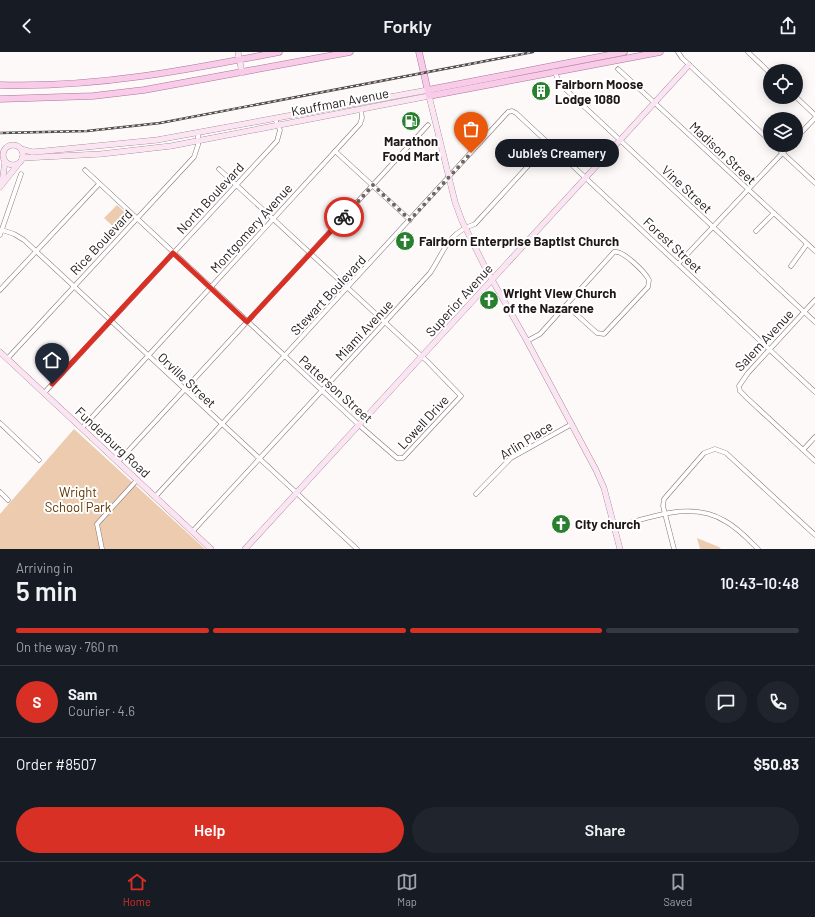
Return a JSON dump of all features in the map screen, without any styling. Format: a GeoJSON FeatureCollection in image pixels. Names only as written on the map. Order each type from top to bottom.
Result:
{"type":"FeatureCollection","features":[{"type":"Feature","properties":{"kind":"main road"},"geometry":{"type":"LineString","coordinates":[[0,85],[67,84],[122,79],[279,52]]}},
{"type":"Feature","properties":{"kind":"main road"},"geometry":{"type":"LineString","coordinates":[[0,99],[52,98],[114,94],[242,73],[350,52]]}},
{"type":"Feature","properties":{"kind":"main road"},"geometry":{"type":"LineString","coordinates":[[419,52],[429,93]]}},
{"type":"Feature","properties":{"kind":"main road","name":"Kauffman Avenue"},"geometry":{"type":"LineString","coordinates":[[553,69],[624,52]]}},
{"type":"Feature","properties":{"kind":"main road","name":"Kauffman Avenue"},"geometry":{"type":"LineString","coordinates":[[429,93],[553,69],[660,52]]}},
{"type":"Feature","properties":{"kind":"street"},"geometry":{"type":"LineString","coordinates":[[238,52],[242,73]]}},
{"type":"Feature","properties":{"kind":"street"},"geometry":{"type":"LineString","coordinates":[[678,52],[689,65],[763,134]]}},
{"type":"Feature","properties":{"kind":"street"},"geometry":{"type":"LineString","coordinates":[[748,52],[763,66]]}},
{"type":"Feature","properties":{"kind":"street","name":"Superior Avenue"},"geometry":{"type":"LineString","coordinates":[[245,549],[689,65]]}},
{"type":"Feature","properties":{"kind":"street","name":"Vine Street"},"geometry":{"type":"LineString","coordinates":[[553,69],[561,86],[815,322]]}},
{"type":"Feature","properties":{"kind":"street","name":"Madison Street"},"geometry":{"type":"LineString","coordinates":[[618,69],[815,251]]}},
{"type":"Feature","properties":{"kind":"street"},"geometry":{"type":"LineString","coordinates":[[429,93],[455,202],[465,228],[527,340],[599,476],[615,527],[620,549]]}},
{"type":"Feature","properties":{"kind":"street","name":"Kauffman Avenue"},"geometry":{"type":"LineString","coordinates":[[21,149],[32,152],[99,147],[198,137],[279,126],[429,93]]}},
{"type":"Feature","properties":{"kind":"street","name":"Kauffman Avenue"},"geometry":{"type":"LineString","coordinates":[[20,160],[144,150],[275,118],[429,93]]}},
{"type":"Feature","properties":{"kind":"street"},"geometry":{"type":"LineString","coordinates":[[803,104],[815,115]]}},
{"type":"Feature","properties":{"kind":"street","name":"Montgomery Avenue"},"geometry":{"type":"LineString","coordinates":[[82,428],[360,124],[362,118],[361,109]]}},
{"type":"Feature","properties":{"kind":"street","name":"Stewart Boulevard"},"geometry":{"type":"LineString","coordinates":[[155,497],[508,112],[516,112]]}},
{"type":"Feature","properties":{"kind":"street","name":"Forest Street"},"geometry":{"type":"LineString","coordinates":[[516,112],[815,392]]}},
{"type":"Feature","properties":{"kind":"street"},"geometry":{"type":"LineString","coordinates":[[275,118],[279,126]]}},
{"type":"Feature","properties":{"kind":"street"},"geometry":{"type":"LineString","coordinates":[[803,131],[815,118]]}},
{"type":"Feature","properties":{"kind":"street"},"geometry":{"type":"LineString","coordinates":[[118,462],[428,125]]}},
{"type":"Feature","properties":{"kind":"street","name":"North Boulevard"},"geometry":{"type":"LineString","coordinates":[[44,393],[278,139],[280,132],[279,126]]}},
{"type":"Feature","properties":{"kind":"street","name":"Rice Boulevard"},"geometry":{"type":"LineString","coordinates":[[7,359],[194,157],[197,150],[198,137]]}},
{"type":"Feature","properties":{"kind":"street","name":"Miami Avenue"},"geometry":{"type":"LineString","coordinates":[[192,532],[430,273],[448,244],[460,230],[474,224],[549,143]]}},
{"type":"Feature","properties":{"kind":"street"},"geometry":{"type":"LineString","coordinates":[[0,147],[14,144],[21,149],[20,160],[1,186]]}},
{"type":"Feature","properties":{"kind":"street"},"geometry":{"type":"LineString","coordinates":[[1,186],[2,158],[3,152],[7,146]]}},
{"type":"Feature","properties":{"kind":"street"},"geometry":{"type":"LineString","coordinates":[[335,151],[410,220]]}},
{"type":"Feature","properties":{"kind":"street"},"geometry":{"type":"LineString","coordinates":[[678,264],[782,153],[815,183]]}},
{"type":"Feature","properties":{"kind":"street"},"geometry":{"type":"LineString","coordinates":[[2,158],[12,165],[20,160]]}},
{"type":"Feature","properties":{"kind":"street"},"geometry":{"type":"LineString","coordinates":[[219,169],[272,220],[422,356]]}},
{"type":"Feature","properties":{"kind":"street","name":"Patterson Street"},"geometry":{"type":"LineString","coordinates":[[85,170],[210,288],[359,425],[398,458]]}},
{"type":"Feature","properties":{"kind":"street"},"geometry":{"type":"LineString","coordinates":[[0,235],[20,174]]}},
{"type":"Feature","properties":{"kind":"street"},"geometry":{"type":"LineString","coordinates":[[0,290],[99,184]]}},
{"type":"Feature","properties":{"kind":"street"},"geometry":{"type":"LineString","coordinates":[[756,231],[774,213]]}},
{"type":"Feature","properties":{"kind":"street","name":"Orville Street"},"geometry":{"type":"LineString","coordinates":[[2,230],[18,236],[36,252],[356,549]]}},
{"type":"Feature","properties":{"kind":"street"},"geometry":{"type":"LineString","coordinates":[[791,266],[807,244]]}},
{"type":"Feature","properties":{"kind":"street"},"geometry":{"type":"LineString","coordinates":[[527,340],[540,334],[612,253],[616,251],[622,253],[645,273],[649,282],[648,287],[606,332],[602,334],[597,333],[566,305]]}},
{"type":"Feature","properties":{"kind":"street","name":"Salem Avenue"},"geometry":{"type":"LineString","coordinates":[[803,450],[745,396],[740,390],[740,383],[769,349],[815,300]]}},
{"type":"Feature","properties":{"kind":"street","name":"Funderburg Road"},"geometry":{"type":"LineString","coordinates":[[0,352],[211,549]]}},
{"type":"Feature","properties":{"kind":"street","name":"Lowell Drive"},"geometry":{"type":"LineString","coordinates":[[398,458],[404,457],[461,396],[422,356]]}},
{"type":"Feature","properties":{"kind":"street"},"geometry":{"type":"LineString","coordinates":[[0,423],[39,460]]}},
{"type":"Feature","properties":{"kind":"street","name":"Arlin Place"},"geometry":{"type":"LineString","coordinates":[[476,494],[511,458],[572,424]]}},
{"type":"Feature","properties":{"kind":"street"},"geometry":{"type":"LineString","coordinates":[[815,437],[803,450],[815,461]]}},
{"type":"Feature","properties":{"kind":"street"},"geometry":{"type":"LineString","coordinates":[[674,549],[663,502],[668,491],[704,453],[711,449],[718,449],[726,453],[815,535]]}},
{"type":"Feature","properties":{"kind":"street"},"geometry":{"type":"LineString","coordinates":[[102,549],[97,524],[137,480]]}},
{"type":"Feature","properties":{"kind":"street"},"geometry":{"type":"LineString","coordinates":[[0,492],[8,500]]}},
{"type":"Feature","properties":{"kind":"street"},"geometry":{"type":"LineString","coordinates":[[615,527],[665,515],[690,511],[714,515],[728,523],[758,549]]}},
{"type":"Feature","properties":{"kind":"green space"},"geometry":{"type":"Polygon","coordinates":[[[117,205],[131,218],[119,232],[104,218],[117,205]]]}},
{"type":"Feature","properties":{"kind":"green space","name":"Wright School Park"},"geometry":{"type":"Polygon","coordinates":[[[74,429],[205,549],[0,549],[0,514],[74,429]]]}},
{"type":"Feature","properties":{"kind":"green space"},"geometry":{"type":"Polygon","coordinates":[[[697,538],[719,547],[721,549],[700,549],[697,538]]]}},
{"type":"Feature","properties":{"kind":"railway"},"geometry":{"type":"LineString","coordinates":[[0,133],[87,131],[160,123],[533,52]]}},
{"type":"Feature","properties":{"kind":"way so far"},"geometry":{"type":"LineString","coordinates":[[344,217],[373,185],[410,220],[471,153]]}},
{"type":"Feature","properties":{"kind":"place","name":"Fairborn Moose Lodge 1080"},"geometry":{"type":"Point","coordinates":[541,91]}},
{"type":"Feature","properties":{"kind":"place","name":"Marathon Food Mart"},"geometry":{"type":"Point","coordinates":[411,121]}},
{"type":"Feature","properties":{"kind":"place","name":"Jubie’s Creamery"},"geometry":{"type":"Point","coordinates":[471,153]}},
{"type":"Feature","properties":{"kind":"place","name":"Fairborn Enterprise Baptist Church"},"geometry":{"type":"Point","coordinates":[405,241]}},
{"type":"Feature","properties":{"kind":"place","name":"Wright View Church of the Nazarene"},"geometry":{"type":"Point","coordinates":[489,300]}},
{"type":"Feature","properties":{"kind":"place","name":"City church"},"geometry":{"type":"Point","coordinates":[561,524]}},
{"type":"Feature","properties":{"kind":"route"},"geometry":{"type":"LineString","coordinates":[[52,384],[173,253],[247,322],[344,217]]}}]}
